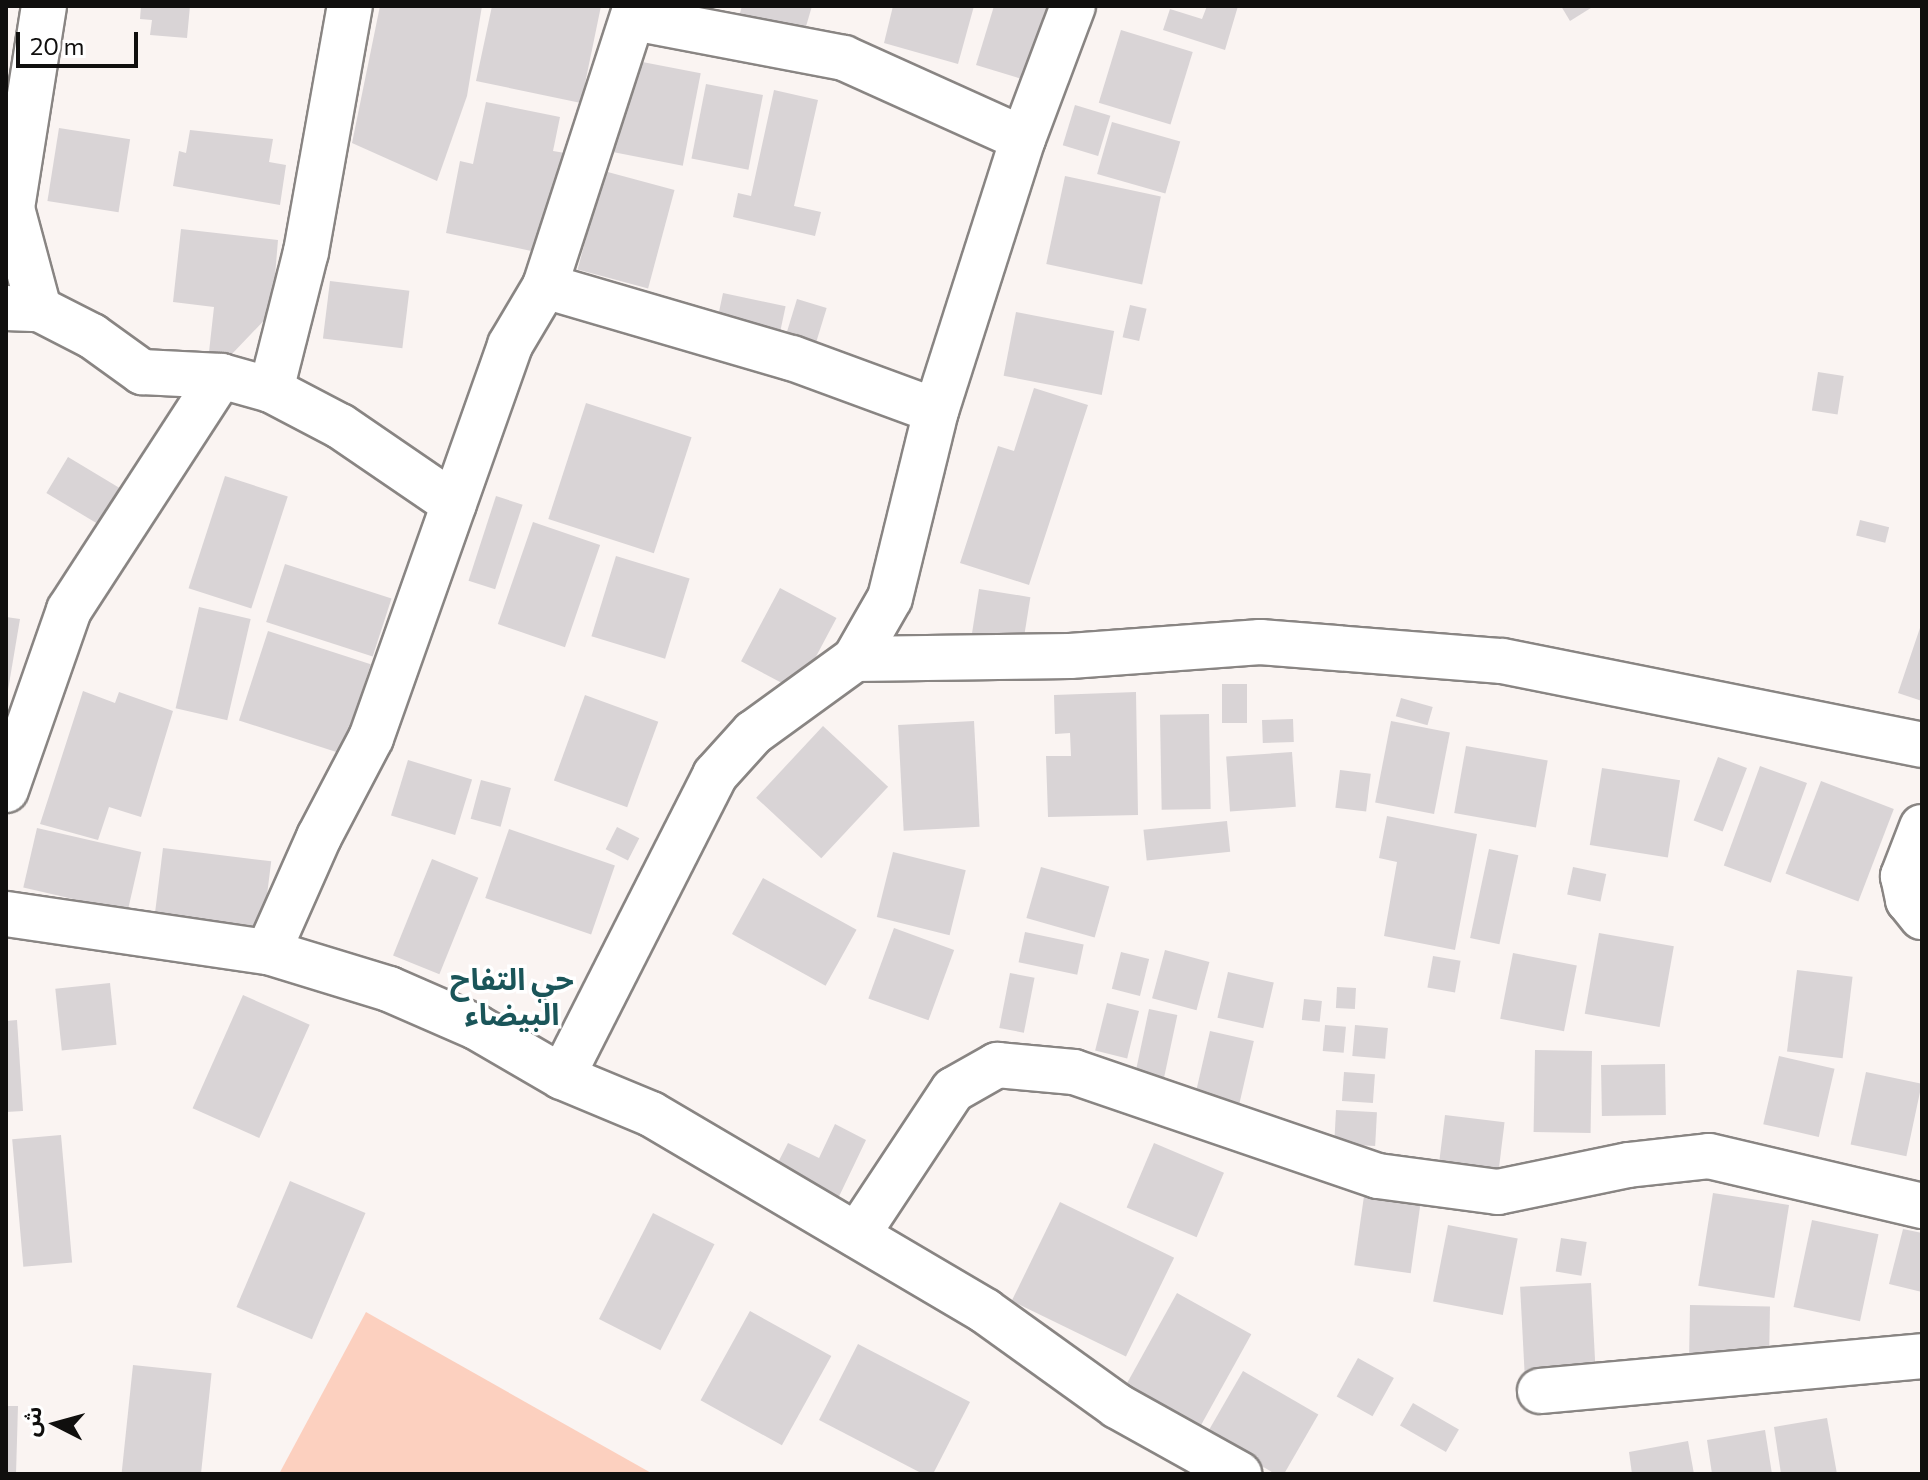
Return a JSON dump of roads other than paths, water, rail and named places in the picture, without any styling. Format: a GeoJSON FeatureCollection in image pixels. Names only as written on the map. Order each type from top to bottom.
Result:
{"type":"FeatureCollection","features":[{"type":"Feature","properties":{"kind":"street"},"geometry":{"type":"LineString","coordinates":[[44,6],[12,208],[22,308],[92,336],[142,372],[221,376],[271,390],[340,426],[454,504]]}},
{"type":"Feature","properties":{"kind":"street"},"geometry":{"type":"LineString","coordinates":[[271,390],[306,252],[350,6]]}},
{"type":"Feature","properties":{"kind":"street"},"geometry":{"type":"LineString","coordinates":[[562,1077],[715,775],[753,733],[855,659],[890,598],[936,411],[1023,139],[1073,6]]}},
{"type":"Feature","properties":{"kind":"street"},"geometry":{"type":"LineString","coordinates":[[268,952],[319,837],[371,738],[510,345],[545,286],[635,12],[844,58],[1023,139]]}},
{"type":"Feature","properties":{"kind":"street"},"geometry":{"type":"LineString","coordinates":[[545,286],[792,358],[936,411]]}},
{"type":"Feature","properties":{"kind":"street"},"geometry":{"type":"LineString","coordinates":[[6,790],[69,610],[221,376]]}},
{"type":"Feature","properties":{"kind":"street"},"geometry":{"type":"LineString","coordinates":[[855,659],[1070,656],[1260,642],[1502,661],[1922,745]]}},
{"type":"Feature","properties":{"kind":"street"},"geometry":{"type":"LineString","coordinates":[[1922,827],[1903,876],[1908,900],[1922,917]]}},
{"type":"Feature","properties":{"kind":"street"},"geometry":{"type":"LineString","coordinates":[[6,914],[268,952],[389,989],[476,1027],[562,1077],[651,1114],[985,1311],[1117,1406],[1239,1474]]}},
{"type":"Feature","properties":{"kind":"street"},"geometry":{"type":"LineString","coordinates":[[857,1235],[953,1090],[997,1065],[1074,1072],[1378,1176],[1498,1192],[1628,1165],[1709,1156],[1922,1206]]}},
{"type":"Feature","properties":{"kind":"street"},"geometry":{"type":"LineString","coordinates":[[1540,1391],[1922,1356]]}},
{"type":"Feature","properties":{"kind":"district","name":"حي التفاح البيضاء"},"geometry":{"type":"Point","coordinates":[512,995]}}]}
